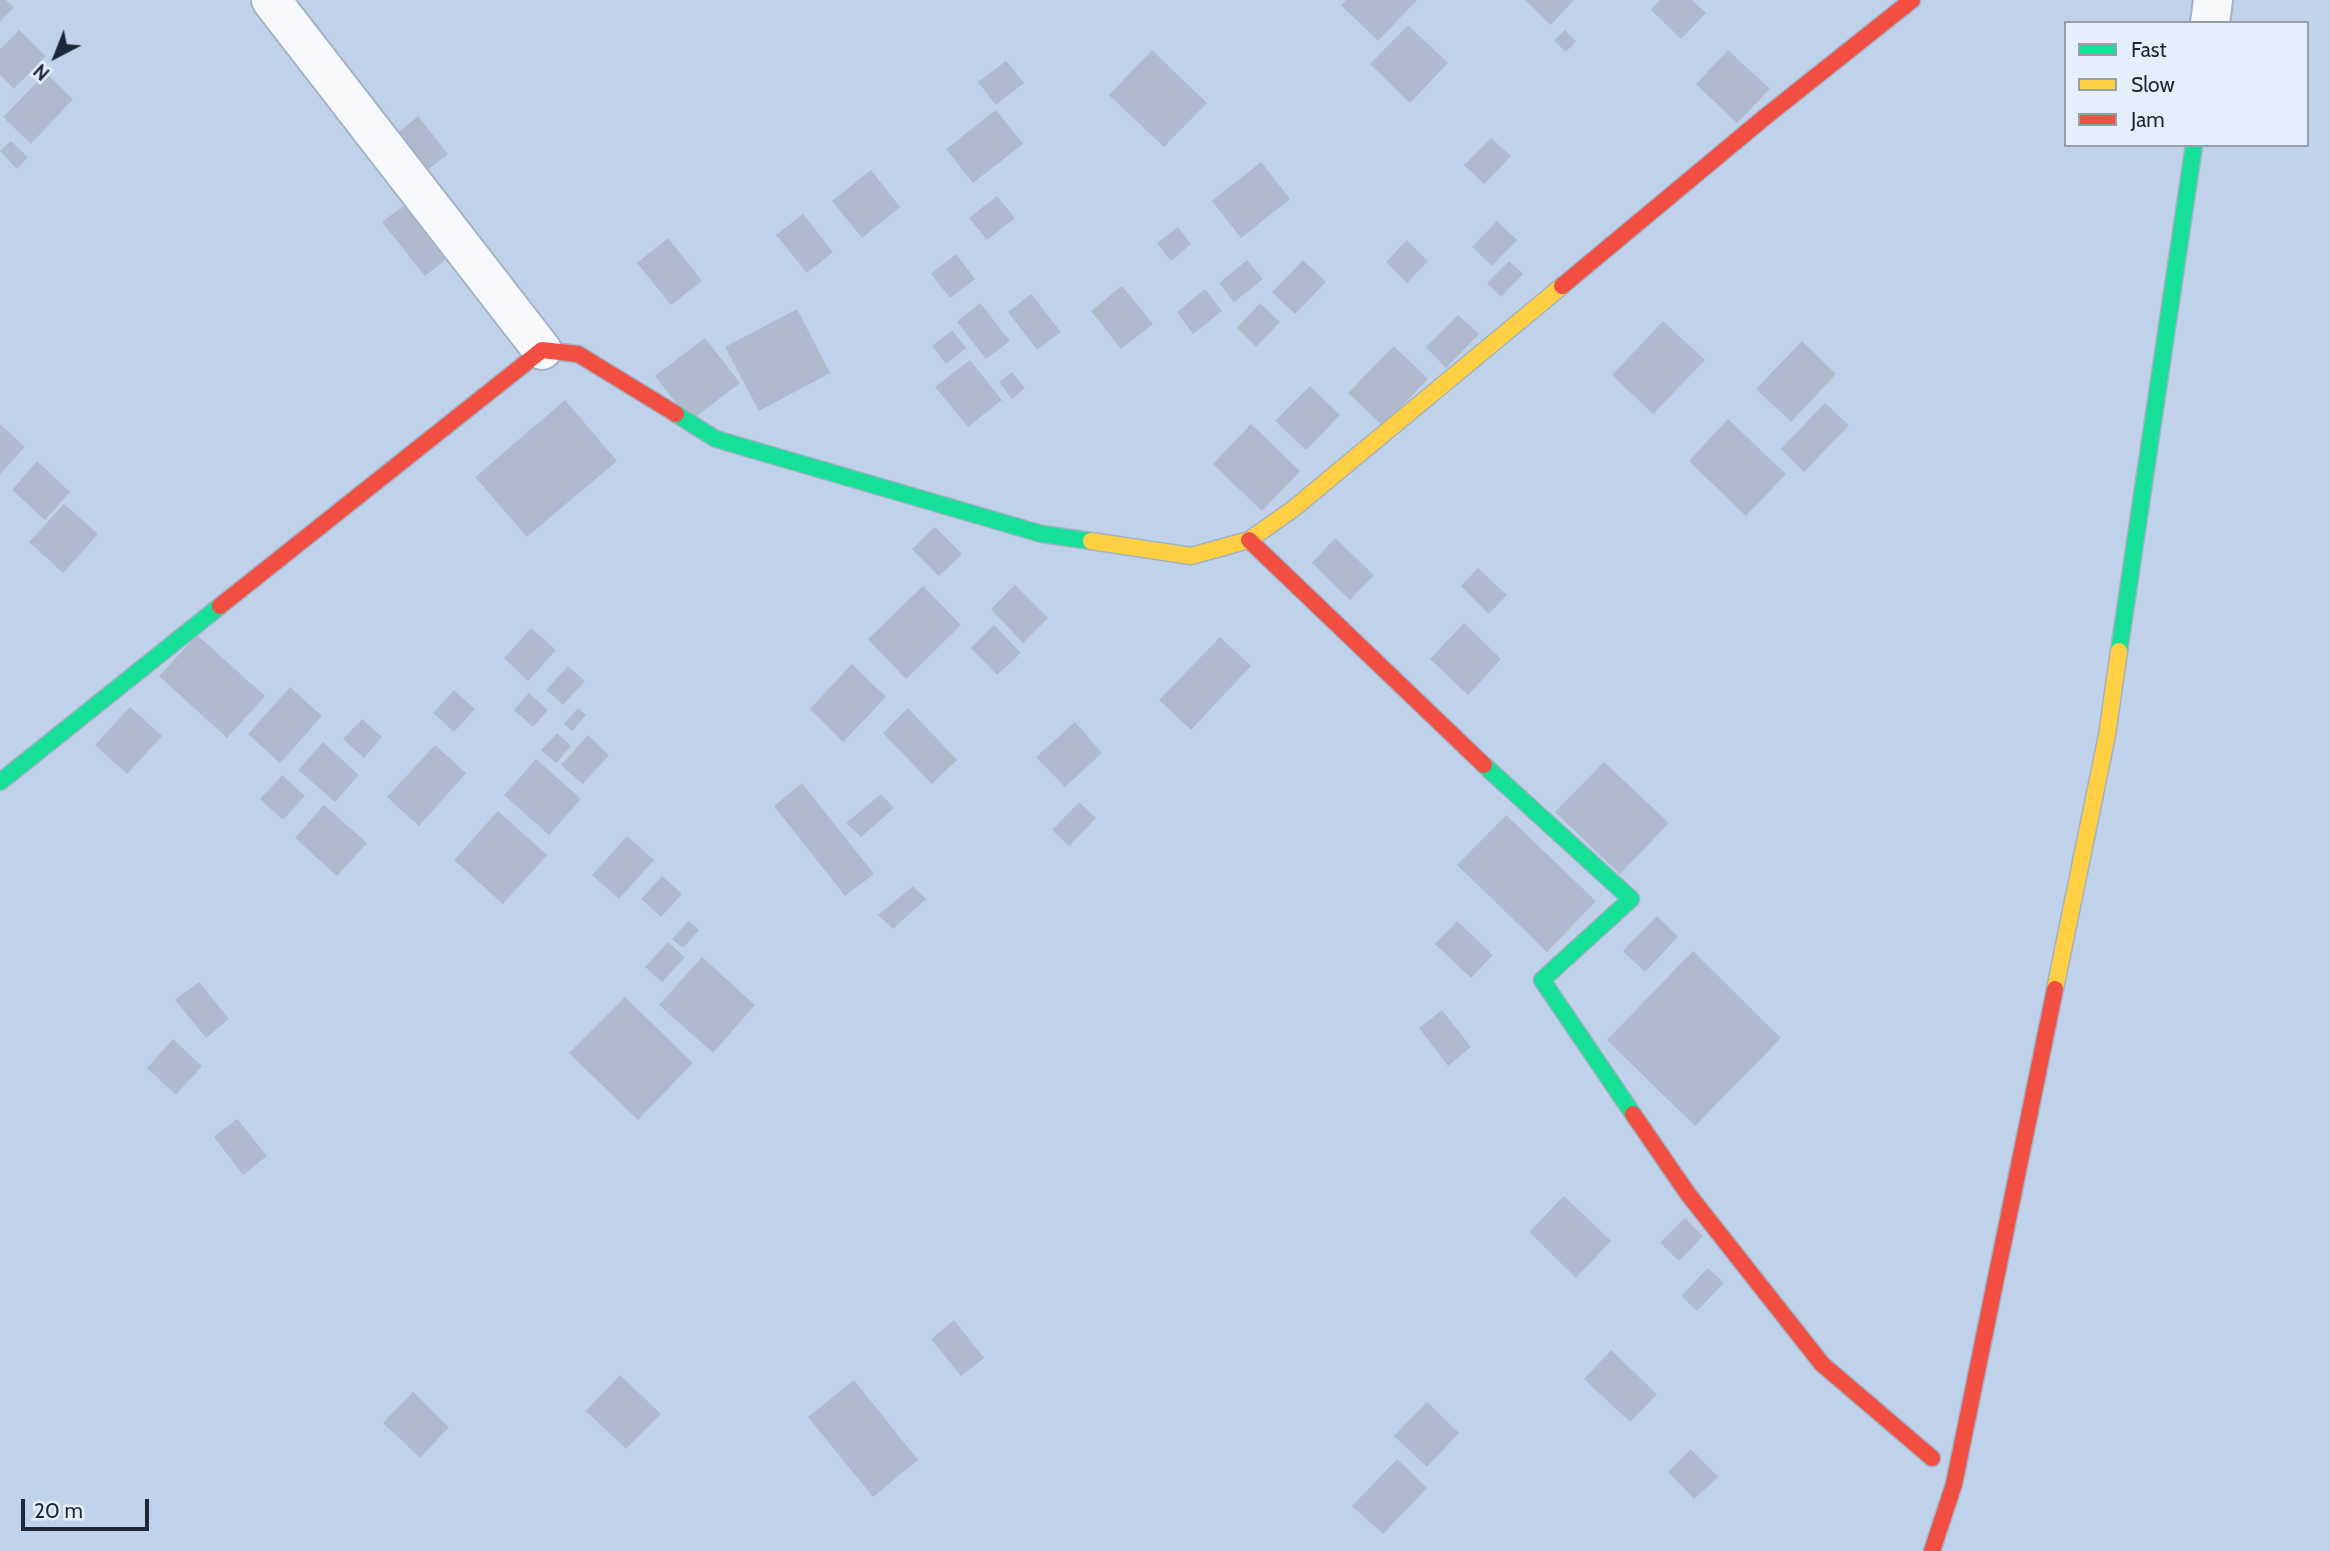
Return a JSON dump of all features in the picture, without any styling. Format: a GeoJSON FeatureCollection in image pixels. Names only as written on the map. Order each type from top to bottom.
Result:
{"type":"FeatureCollection","features":[{"type":"Feature","properties":{"kind":"street"},"geometry":{"type":"LineString","coordinates":[[271,0],[542,350]]}},
{"type":"Feature","properties":{"kind":"street"},"geometry":{"type":"LineString","coordinates":[[0,782],[542,350],[578,354],[716,439],[1042,534],[1191,556],[1249,540],[1293,509],[1765,117],[1912,0]]}},
{"type":"Feature","properties":{"kind":"street"},"geometry":{"type":"LineString","coordinates":[[2210,21],[2213,0]]}},
{"type":"Feature","properties":{"kind":"street"},"geometry":{"type":"LineString","coordinates":[[1932,1551],[1954,1484],[2107,735],[2193,147]]}},
{"type":"Feature","properties":{"kind":"street"},"geometry":{"type":"LineString","coordinates":[[1249,540],[1489,769],[1631,899],[1542,980],[1688,1194],[1822,1364],[1932,1458]]}},
{"type":"Feature","properties":{"kind":"building"},"geometry":{"type":"Polygon","coordinates":[[[0,0],[6,0],[14,7],[0,22],[0,0]]]}},
{"type":"Feature","properties":{"kind":"building"},"geometry":{"type":"Polygon","coordinates":[[[1346,0],[1417,0],[1378,41],[1341,5],[1346,0]]]}},
{"type":"Feature","properties":{"kind":"building"},"geometry":{"type":"Polygon","coordinates":[[[1525,0],[1574,0],[1551,25],[1525,0]]]}},
{"type":"Feature","properties":{"kind":"building"},"geometry":{"type":"Polygon","coordinates":[[[1660,0],[1692,0],[1706,13],[1681,39],[1651,10],[1660,0]]]}},
{"type":"Feature","properties":{"kind":"building"},"geometry":{"type":"Polygon","coordinates":[[[1408,25],[1448,63],[1410,103],[1370,64],[1408,25]]]}},
{"type":"Feature","properties":{"kind":"building"},"geometry":{"type":"Polygon","coordinates":[[[19,30],[46,56],[14,89],[0,75],[0,49],[19,30]]]}},
{"type":"Feature","properties":{"kind":"building"},"geometry":{"type":"Polygon","coordinates":[[[1565,30],[1576,41],[1566,52],[1554,41],[1565,30]]]}},
{"type":"Feature","properties":{"kind":"building"},"geometry":{"type":"Polygon","coordinates":[[[1152,50],[1207,103],[1164,147],[1109,95],[1152,50]]]}},
{"type":"Feature","properties":{"kind":"building"},"geometry":{"type":"Polygon","coordinates":[[[1728,50],[1770,89],[1737,123],[1696,84],[1728,50]]]}},
{"type":"Feature","properties":{"kind":"building"},"geometry":{"type":"Polygon","coordinates":[[[1006,61],[1024,83],[996,105],[978,82],[1006,61]]]}},
{"type":"Feature","properties":{"kind":"building"},"geometry":{"type":"Polygon","coordinates":[[[46,73],[73,99],[31,144],[3,117],[46,73]]]}},
{"type":"Feature","properties":{"kind":"building"},"geometry":{"type":"Polygon","coordinates":[[[996,110],[1023,144],[973,183],[946,149],[996,110]]]}},
{"type":"Feature","properties":{"kind":"building"},"geometry":{"type":"Polygon","coordinates":[[[418,116],[448,154],[425,172],[395,135],[418,116]]]}},
{"type":"Feature","properties":{"kind":"building"},"geometry":{"type":"Polygon","coordinates":[[[1491,138],[1511,156],[1484,184],[1464,165],[1491,138]]]}},
{"type":"Feature","properties":{"kind":"building"},"geometry":{"type":"Polygon","coordinates":[[[11,141],[28,157],[17,169],[0,151],[11,141]]]}},
{"type":"Feature","properties":{"kind":"building"},"geometry":{"type":"Polygon","coordinates":[[[1261,162],[1290,199],[1241,238],[1212,201],[1261,162]]]}},
{"type":"Feature","properties":{"kind":"building"},"geometry":{"type":"Polygon","coordinates":[[[871,170],[900,207],[862,238],[832,201],[871,170]]]}},
{"type":"Feature","properties":{"kind":"building"},"geometry":{"type":"Polygon","coordinates":[[[997,196],[1015,218],[987,240],[969,218],[997,196]]]}},
{"type":"Feature","properties":{"kind":"building"},"geometry":{"type":"Polygon","coordinates":[[[411,200],[454,253],[425,276],[382,222],[411,200]]]}},
{"type":"Feature","properties":{"kind":"building"},"geometry":{"type":"Polygon","coordinates":[[[803,214],[833,252],[807,273],[776,235],[803,214]]]}},
{"type":"Feature","properties":{"kind":"building"},"geometry":{"type":"Polygon","coordinates":[[[1497,221],[1517,240],[1492,266],[1472,247],[1497,221]]]}},
{"type":"Feature","properties":{"kind":"building"},"geometry":{"type":"Polygon","coordinates":[[[1178,227],[1191,244],[1171,261],[1157,243],[1178,227]]]}},
{"type":"Feature","properties":{"kind":"building"},"geometry":{"type":"Polygon","coordinates":[[[668,238],[702,281],[671,305],[637,263],[668,238]]]}},
{"type":"Feature","properties":{"kind":"building"},"geometry":{"type":"Polygon","coordinates":[[[1407,240],[1428,261],[1407,283],[1386,262],[1407,240]]]}},
{"type":"Feature","properties":{"kind":"building"},"geometry":{"type":"Polygon","coordinates":[[[956,254],[975,279],[950,298],[931,274],[956,254]]]}},
{"type":"Feature","properties":{"kind":"building"},"geometry":{"type":"Polygon","coordinates":[[[1247,260],[1263,279],[1234,302],[1219,283],[1247,260]]]}},
{"type":"Feature","properties":{"kind":"building"},"geometry":{"type":"Polygon","coordinates":[[[1303,260],[1326,282],[1295,314],[1272,292],[1303,260]]]}},
{"type":"Feature","properties":{"kind":"building"},"geometry":{"type":"Polygon","coordinates":[[[1509,261],[1523,274],[1501,297],[1487,283],[1509,261]]]}},
{"type":"Feature","properties":{"kind":"building"},"geometry":{"type":"Polygon","coordinates":[[[1122,286],[1153,324],[1121,349],[1091,311],[1122,286]]]}},
{"type":"Feature","properties":{"kind":"building"},"geometry":{"type":"Polygon","coordinates":[[[1205,289],[1222,311],[1193,334],[1177,312],[1205,289]]]}},
{"type":"Feature","properties":{"kind":"building"},"geometry":{"type":"Polygon","coordinates":[[[1031,294],[1061,332],[1037,350],[1008,312],[1031,294]]]}},
{"type":"Feature","properties":{"kind":"building"},"geometry":{"type":"Polygon","coordinates":[[[980,303],[1010,341],[986,359],[957,322],[980,303]]]}},
{"type":"Feature","properties":{"kind":"building"},"geometry":{"type":"Polygon","coordinates":[[[1260,303],[1280,322],[1256,347],[1237,328],[1260,303]]]}},
{"type":"Feature","properties":{"kind":"building"},"geometry":{"type":"Polygon","coordinates":[[[797,309],[830,373],[759,411],[725,347],[797,309]]]}},
{"type":"Feature","properties":{"kind":"building"},"geometry":{"type":"Polygon","coordinates":[[[1458,315],[1479,334],[1446,368],[1426,347],[1458,315]]]}},
{"type":"Feature","properties":{"kind":"building"},"geometry":{"type":"Polygon","coordinates":[[[1663,321],[1705,360],[1653,414],[1612,375],[1663,321]]]}},
{"type":"Feature","properties":{"kind":"building"},"geometry":{"type":"Polygon","coordinates":[[[952,330],[966,348],[946,364],[932,346],[952,330]]]}},
{"type":"Feature","properties":{"kind":"building"},"geometry":{"type":"Polygon","coordinates":[[[705,338],[740,383],[690,421],[655,376],[705,338]]]}},
{"type":"Feature","properties":{"kind":"building"},"geometry":{"type":"Polygon","coordinates":[[[1802,341],[1836,374],[1791,422],[1756,389],[1802,341]]]}},
{"type":"Feature","properties":{"kind":"building"},"geometry":{"type":"Polygon","coordinates":[[[1394,346],[1428,379],[1383,426],[1348,393],[1394,346]]]}},
{"type":"Feature","properties":{"kind":"building"},"geometry":{"type":"Polygon","coordinates":[[[970,360],[1002,400],[968,427],[935,387],[970,360]]]}},
{"type":"Feature","properties":{"kind":"building"},"geometry":{"type":"Polygon","coordinates":[[[1012,372],[1025,388],[1012,399],[999,382],[1012,372]]]}},
{"type":"Feature","properties":{"kind":"building"},"geometry":{"type":"Polygon","coordinates":[[[1310,386],[1340,415],[1306,450],[1275,421],[1310,386]]]}},
{"type":"Feature","properties":{"kind":"building"},"geometry":{"type":"Polygon","coordinates":[[[565,400],[617,461],[527,537],[475,477],[565,400]]]}},
{"type":"Feature","properties":{"kind":"building"},"geometry":{"type":"Polygon","coordinates":[[[1825,403],[1849,425],[1804,472],[1781,449],[1825,403]]]}},
{"type":"Feature","properties":{"kind":"building"},"geometry":{"type":"Polygon","coordinates":[[[1728,419],[1786,474],[1746,516],[1689,461],[1728,419]]]}},
{"type":"Feature","properties":{"kind":"building"},"geometry":{"type":"Polygon","coordinates":[[[0,424],[25,447],[0,474],[0,424]]]}},
{"type":"Feature","properties":{"kind":"building"},"geometry":{"type":"Polygon","coordinates":[[[1251,424],[1300,471],[1262,511],[1213,464],[1251,424]]]}},
{"type":"Feature","properties":{"kind":"building"},"geometry":{"type":"Polygon","coordinates":[[[37,461],[70,492],[45,520],[12,490],[37,461]]]}},
{"type":"Feature","properties":{"kind":"building"},"geometry":{"type":"Polygon","coordinates":[[[64,504],[98,534],[63,573],[29,542],[64,504]]]}},
{"type":"Feature","properties":{"kind":"building"},"geometry":{"type":"Polygon","coordinates":[[[935,527],[962,554],[939,576],[912,549],[935,527]]]}},
{"type":"Feature","properties":{"kind":"building"},"geometry":{"type":"Polygon","coordinates":[[[1335,538],[1374,575],[1350,600],[1312,563],[1335,538]]]}},
{"type":"Feature","properties":{"kind":"building"},"geometry":{"type":"Polygon","coordinates":[[[1478,568],[1507,595],[1489,614],[1461,586],[1478,568]]]}},
{"type":"Feature","properties":{"kind":"building"},"geometry":{"type":"Polygon","coordinates":[[[1015,585],[1048,618],[1023,643],[991,609],[1015,585]]]}},
{"type":"Feature","properties":{"kind":"building"},"geometry":{"type":"Polygon","coordinates":[[[923,586],[961,625],[906,679],[868,639],[923,586]]]}},
{"type":"Feature","properties":{"kind":"building"},"geometry":{"type":"Polygon","coordinates":[[[1464,623],[1501,659],[1468,695],[1430,659],[1464,623]]]}},
{"type":"Feature","properties":{"kind":"building"},"geometry":{"type":"Polygon","coordinates":[[[994,625],[1021,653],[997,675],[971,648],[994,625]]]}},
{"type":"Feature","properties":{"kind":"building"},"geometry":{"type":"Polygon","coordinates":[[[531,628],[556,650],[528,681],[504,658],[531,628]]]}},
{"type":"Feature","properties":{"kind":"building"},"geometry":{"type":"Polygon","coordinates":[[[197,635],[265,696],[227,738],[159,676],[197,635]]]}},
{"type":"Feature","properties":{"kind":"building"},"geometry":{"type":"Polygon","coordinates":[[[1220,637],[1251,666],[1191,730],[1159,700],[1220,637]]]}},
{"type":"Feature","properties":{"kind":"building"},"geometry":{"type":"Polygon","coordinates":[[[852,664],[886,697],[843,742],[810,709],[852,664]]]}},
{"type":"Feature","properties":{"kind":"building"},"geometry":{"type":"Polygon","coordinates":[[[568,666],[585,681],[563,705],[546,690],[568,666]]]}},
{"type":"Feature","properties":{"kind":"building"},"geometry":{"type":"Polygon","coordinates":[[[290,687],[322,716],[280,763],[248,734],[290,687]]]}},
{"type":"Feature","properties":{"kind":"building"},"geometry":{"type":"Polygon","coordinates":[[[454,690],[475,709],[454,732],[433,713],[454,690]]]}},
{"type":"Feature","properties":{"kind":"building"},"geometry":{"type":"Polygon","coordinates":[[[529,693],[548,710],[533,727],[514,710],[529,693]]]}},
{"type":"Feature","properties":{"kind":"building"},"geometry":{"type":"Polygon","coordinates":[[[130,707],[162,736],[127,774],[95,745],[130,707]]]}},
{"type":"Feature","properties":{"kind":"building"},"geometry":{"type":"Polygon","coordinates":[[[578,708],[586,715],[572,731],[564,724],[578,708]]]}},
{"type":"Feature","properties":{"kind":"building"},"geometry":{"type":"Polygon","coordinates":[[[908,708],[957,760],[932,784],[883,733],[908,708]]]}},
{"type":"Feature","properties":{"kind":"building"},"geometry":{"type":"Polygon","coordinates":[[[362,719],[382,737],[364,758],[343,739],[362,719]]]}},
{"type":"Feature","properties":{"kind":"building"},"geometry":{"type":"Polygon","coordinates":[[[1075,722],[1102,753],[1065,787],[1036,757],[1075,722]]]}},
{"type":"Feature","properties":{"kind":"building"},"geometry":{"type":"Polygon","coordinates":[[[557,733],[571,746],[556,763],[541,750],[557,733]]]}},
{"type":"Feature","properties":{"kind":"building"},"geometry":{"type":"Polygon","coordinates":[[[588,735],[609,755],[583,784],[561,765],[588,735]]]}},
{"type":"Feature","properties":{"kind":"building"},"geometry":{"type":"Polygon","coordinates":[[[323,742],[359,775],[335,802],[298,770],[323,742]]]}},
{"type":"Feature","properties":{"kind":"building"},"geometry":{"type":"Polygon","coordinates":[[[435,745],[466,773],[419,826],[387,797],[435,745]]]}},
{"type":"Feature","properties":{"kind":"building"},"geometry":{"type":"Polygon","coordinates":[[[536,759],[581,799],[549,835],[504,795],[536,759]]]}},
{"type":"Feature","properties":{"kind":"building"},"geometry":{"type":"Polygon","coordinates":[[[1604,762],[1669,823],[1620,874],[1555,812],[1604,762]]]}},
{"type":"Feature","properties":{"kind":"building"},"geometry":{"type":"Polygon","coordinates":[[[282,775],[305,796],[283,820],[260,799],[282,775]]]}},
{"type":"Feature","properties":{"kind":"building"},"geometry":{"type":"Polygon","coordinates":[[[802,783],[874,874],[845,896],[774,806],[802,783]]]}},
{"type":"Feature","properties":{"kind":"building"},"geometry":{"type":"Polygon","coordinates":[[[881,794],[894,808],[861,837],[846,823],[881,794]]]}},
{"type":"Feature","properties":{"kind":"building"},"geometry":{"type":"Polygon","coordinates":[[[1079,802],[1096,818],[1069,846],[1052,830],[1079,802]]]}},
{"type":"Feature","properties":{"kind":"building"},"geometry":{"type":"Polygon","coordinates":[[[324,805],[367,843],[337,876],[295,838],[324,805]]]}},
{"type":"Feature","properties":{"kind":"building"},"geometry":{"type":"Polygon","coordinates":[[[498,811],[547,855],[503,904],[454,860],[498,811]]]}},
{"type":"Feature","properties":{"kind":"building"},"geometry":{"type":"Polygon","coordinates":[[[1506,815],[1596,901],[1547,952],[1457,865],[1506,815]]]}},
{"type":"Feature","properties":{"kind":"building"},"geometry":{"type":"Polygon","coordinates":[[[627,836],[654,860],[619,899],[592,875],[627,836]]]}},
{"type":"Feature","properties":{"kind":"building"},"geometry":{"type":"Polygon","coordinates":[[[662,876],[682,894],[661,917],[641,899],[662,876]]]}},
{"type":"Feature","properties":{"kind":"building"},"geometry":{"type":"Polygon","coordinates":[[[913,886],[926,899],[893,929],[878,915],[913,886]]]}},
{"type":"Feature","properties":{"kind":"building"},"geometry":{"type":"Polygon","coordinates":[[[1657,916],[1678,937],[1645,972],[1623,951],[1657,916]]]}},
{"type":"Feature","properties":{"kind":"building"},"geometry":{"type":"Polygon","coordinates":[[[688,921],[699,930],[683,948],[672,939],[688,921]]]}},
{"type":"Feature","properties":{"kind":"building"},"geometry":{"type":"Polygon","coordinates":[[[1457,921],[1493,955],[1471,978],[1435,944],[1457,921]]]}},
{"type":"Feature","properties":{"kind":"building"},"geometry":{"type":"Polygon","coordinates":[[[668,942],[685,957],[662,982],[645,967],[668,942]]]}},
{"type":"Feature","properties":{"kind":"building"},"geometry":{"type":"Polygon","coordinates":[[[1693,951],[1781,1038],[1695,1126],[1607,1040],[1693,951]]]}},
{"type":"Feature","properties":{"kind":"building"},"geometry":{"type":"Polygon","coordinates":[[[702,957],[755,1005],[713,1053],[659,1005],[702,957]]]}},
{"type":"Feature","properties":{"kind":"building"},"geometry":{"type":"Polygon","coordinates":[[[199,982],[229,1019],[206,1038],[175,1000],[199,982]]]}},
{"type":"Feature","properties":{"kind":"building"},"geometry":{"type":"Polygon","coordinates":[[[625,997],[693,1063],[638,1120],[569,1053],[625,997]]]}},
{"type":"Feature","properties":{"kind":"building"},"geometry":{"type":"Polygon","coordinates":[[[1442,1010],[1471,1047],[1448,1066],[1419,1028],[1442,1010]]]}},
{"type":"Feature","properties":{"kind":"building"},"geometry":{"type":"Polygon","coordinates":[[[173,1039],[202,1066],[176,1095],[147,1068],[173,1039]]]}},
{"type":"Feature","properties":{"kind":"building"},"geometry":{"type":"Polygon","coordinates":[[[237,1119],[267,1156],[243,1175],[214,1137],[237,1119]]]}},
{"type":"Feature","properties":{"kind":"building"},"geometry":{"type":"Polygon","coordinates":[[[1564,1196],[1611,1241],[1576,1278],[1529,1232],[1564,1196]]]}},
{"type":"Feature","properties":{"kind":"building"},"geometry":{"type":"Polygon","coordinates":[[[1685,1218],[1703,1236],[1679,1261],[1660,1243],[1685,1218]]]}},
{"type":"Feature","properties":{"kind":"building"},"geometry":{"type":"Polygon","coordinates":[[[1708,1268],[1724,1283],[1697,1311],[1681,1296],[1708,1268]]]}},
{"type":"Feature","properties":{"kind":"building"},"geometry":{"type":"Polygon","coordinates":[[[954,1320],[984,1358],[961,1376],[931,1339],[954,1320]]]}},
{"type":"Feature","properties":{"kind":"building"},"geometry":{"type":"Polygon","coordinates":[[[1611,1350],[1657,1394],[1630,1422],[1584,1379],[1611,1350]]]}},
{"type":"Feature","properties":{"kind":"building"},"geometry":{"type":"Polygon","coordinates":[[[620,1375],[661,1414],[626,1449],[586,1411],[620,1375]]]}},
{"type":"Feature","properties":{"kind":"building"},"geometry":{"type":"Polygon","coordinates":[[[854,1380],[918,1460],[873,1497],[808,1417],[854,1380]]]}},
{"type":"Feature","properties":{"kind":"building"},"geometry":{"type":"Polygon","coordinates":[[[413,1392],[449,1427],[420,1458],[383,1423],[413,1392]]]}},
{"type":"Feature","properties":{"kind":"building"},"geometry":{"type":"Polygon","coordinates":[[[1427,1402],[1459,1433],[1427,1467],[1394,1436],[1427,1402]]]}},
{"type":"Feature","properties":{"kind":"building"},"geometry":{"type":"Polygon","coordinates":[[[1691,1449],[1718,1477],[1694,1499],[1668,1472],[1691,1449]]]}},
{"type":"Feature","properties":{"kind":"building"},"geometry":{"type":"Polygon","coordinates":[[[1397,1459],[1427,1488],[1383,1534],[1352,1506],[1397,1459]]]}},
{"type":"Feature","properties":{"kind":"traffic: fast"},"geometry":{"type":"LineString","coordinates":[[2119,651],[2194,147]]}},
{"type":"Feature","properties":{"kind":"traffic: fast"},"geometry":{"type":"LineString","coordinates":[[676,414],[716,439],[1042,534],[1091,541]]}},
{"type":"Feature","properties":{"kind":"traffic: fast"},"geometry":{"type":"LineString","coordinates":[[0,782],[220,606]]}},
{"type":"Feature","properties":{"kind":"traffic: fast"},"geometry":{"type":"LineString","coordinates":[[1484,765],[1631,899],[1542,980],[1633,1114]]}},
{"type":"Feature","properties":{"kind":"traffic: slow"},"geometry":{"type":"LineString","coordinates":[[1091,541],[1191,556],[1249,540],[1293,509],[1562,286]]}},
{"type":"Feature","properties":{"kind":"traffic: slow"},"geometry":{"type":"LineString","coordinates":[[2055,989],[2107,735],[2119,651]]}},
{"type":"Feature","properties":{"kind":"traffic: jam"},"geometry":{"type":"LineString","coordinates":[[1562,286],[1765,117],[1912,0]]}},
{"type":"Feature","properties":{"kind":"traffic: jam"},"geometry":{"type":"LineString","coordinates":[[220,606],[542,350],[578,354],[676,414]]}},
{"type":"Feature","properties":{"kind":"traffic: jam"},"geometry":{"type":"LineString","coordinates":[[1249,540],[1484,765]]}},
{"type":"Feature","properties":{"kind":"traffic: jam"},"geometry":{"type":"LineString","coordinates":[[1932,1551],[1954,1484],[2055,989]]}},
{"type":"Feature","properties":{"kind":"traffic: jam"},"geometry":{"type":"LineString","coordinates":[[1633,1114],[1688,1194],[1822,1364],[1932,1458]]}}]}
